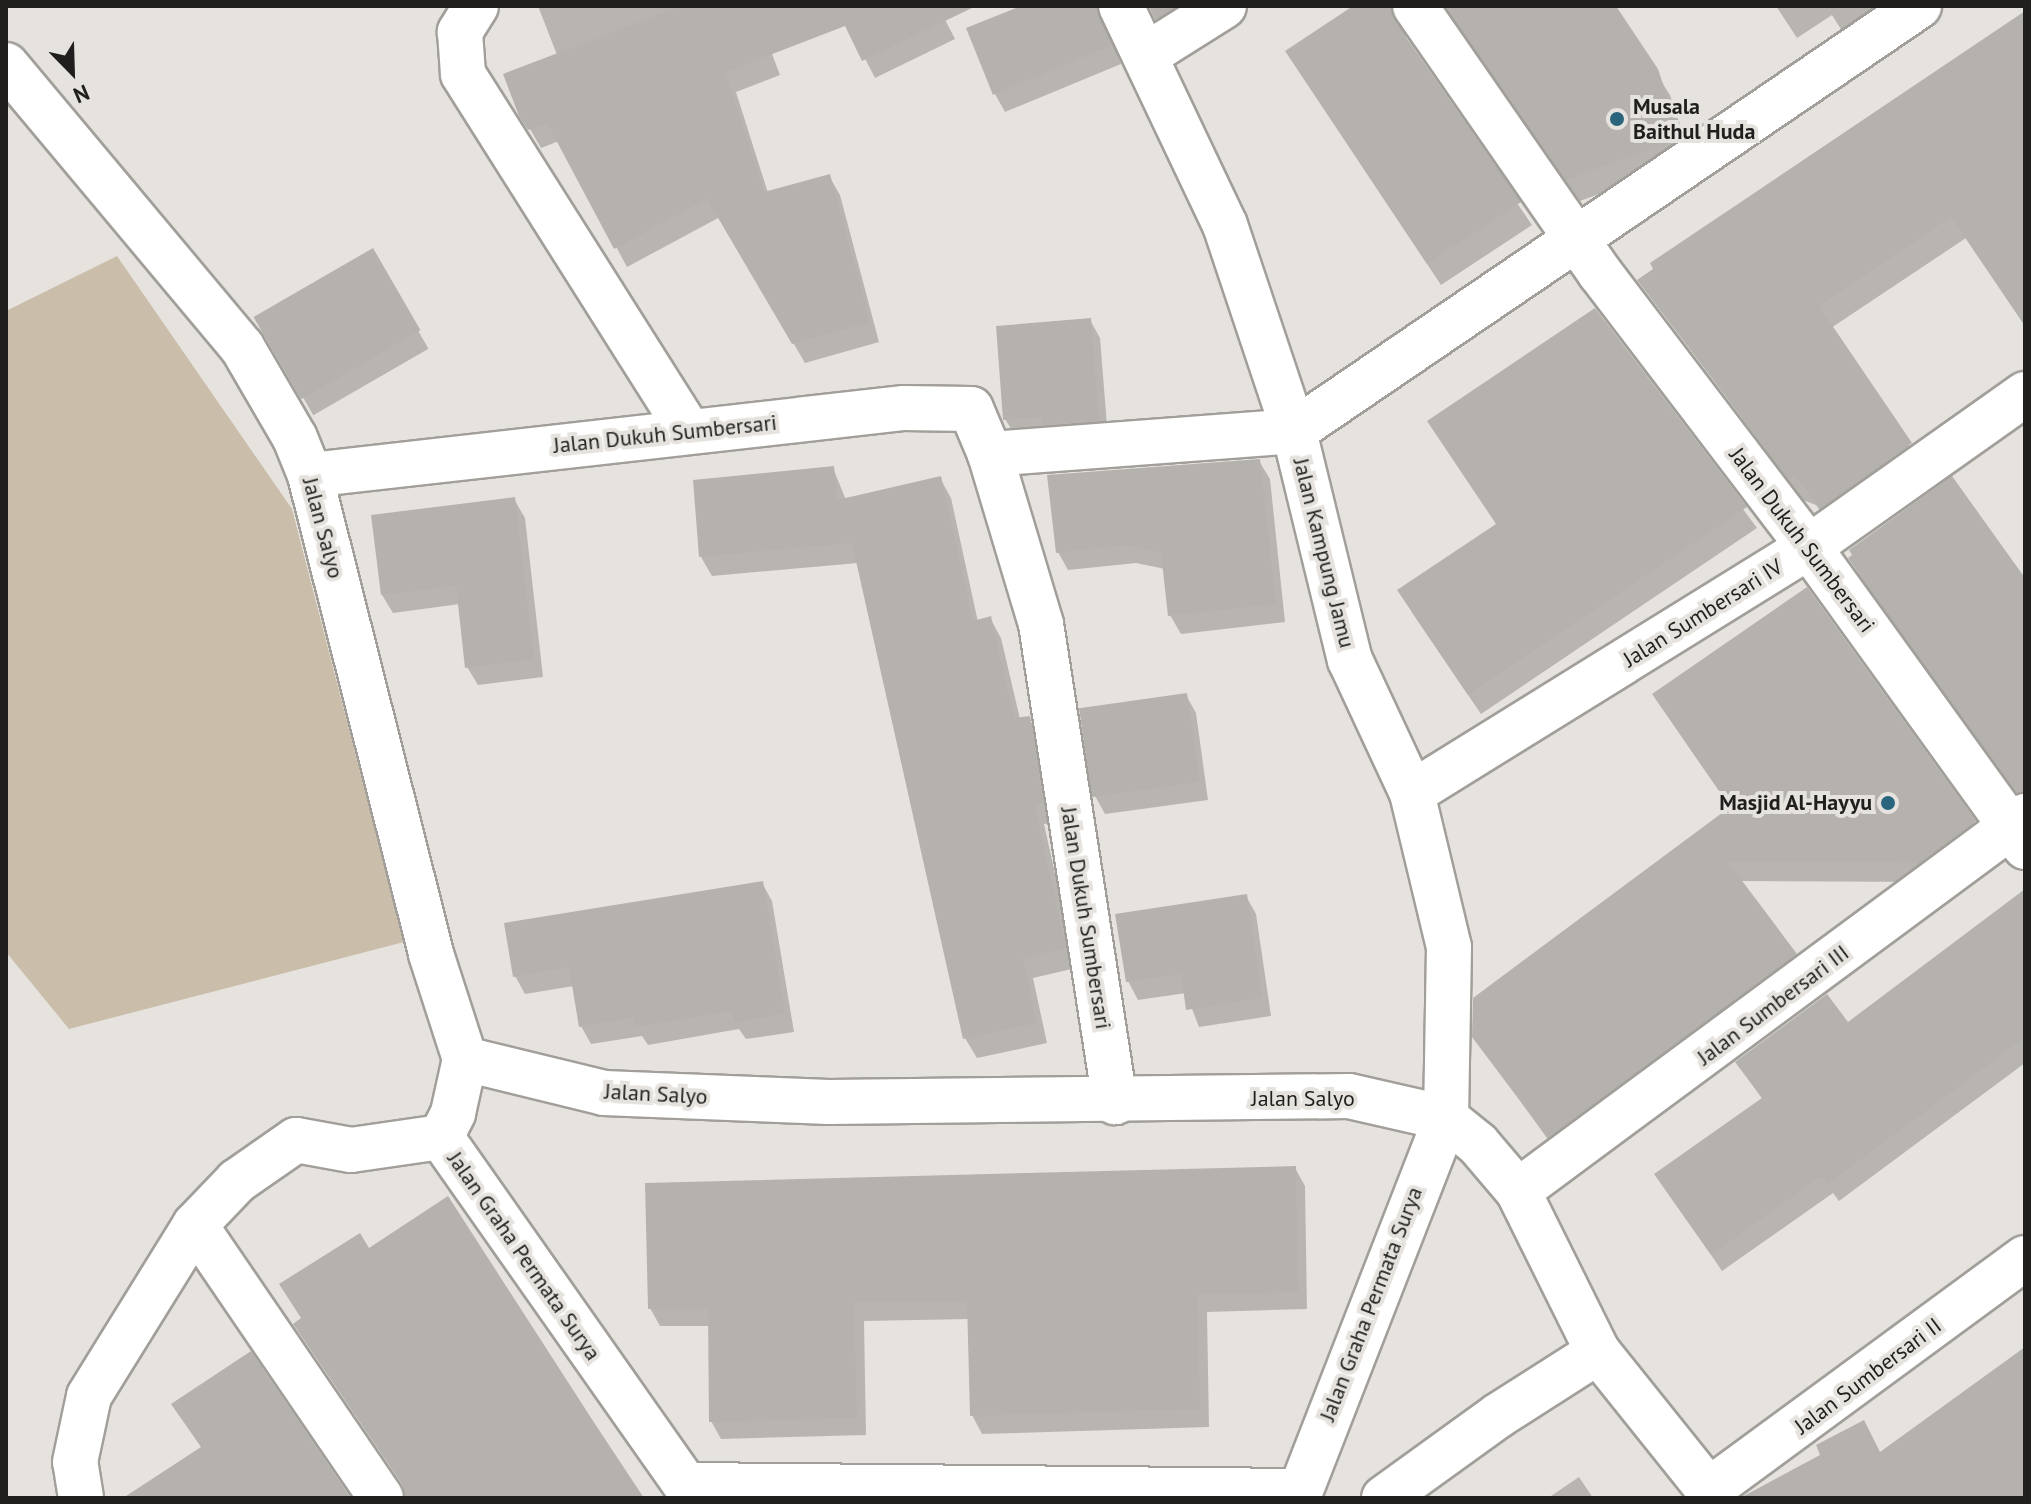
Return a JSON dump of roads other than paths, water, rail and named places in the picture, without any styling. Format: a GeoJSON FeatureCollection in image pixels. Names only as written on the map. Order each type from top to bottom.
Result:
{"type":"FeatureCollection","features":[{"type":"Feature","properties":{"kind":"street"},"geometry":{"type":"LineString","coordinates":[[476,6],[460,32],[463,74],[688,430]]}},
{"type":"Feature","properties":{"kind":"street","name":"Jalan Kampung Jamu"},"geometry":{"type":"LineString","coordinates":[[1121,6],[1225,225],[1294,431],[1350,660],[1412,793],[1449,947],[1446,1118]]}},
{"type":"Feature","properties":{"kind":"street"},"geometry":{"type":"LineString","coordinates":[[1146,55],[1224,6]]}},
{"type":"Feature","properties":{"kind":"street","name":"Jalan Dukuh Sumbersari"},"geometry":{"type":"LineString","coordinates":[[1415,6],[1574,237],[2020,830]]}},
{"type":"Feature","properties":{"kind":"street"},"geometry":{"type":"LineString","coordinates":[[990,454],[1294,431],[1574,237],[1919,6]]}},
{"type":"Feature","properties":{"kind":"street","name":"Jalan Salyo"},"geometry":{"type":"LineString","coordinates":[[6,65],[242,347],[295,438],[310,475],[431,954],[465,1059],[604,1093],[829,1102],[1115,1102],[1349,1096],[1446,1118],[1478,1144],[1518,1191],[1598,1352],[1712,1494]]}},
{"type":"Feature","properties":{"kind":"street","name":"Jalan Sumbersari IV"},"geometry":{"type":"LineString","coordinates":[[1412,793],[1809,547],[2025,394]]}},
{"type":"Feature","properties":{"kind":"street","name":"Jalan Dukuh Sumbersari"},"geometry":{"type":"LineString","coordinates":[[310,475],[904,408],[971,409],[990,454],[1041,624],[1115,1102]]}},
{"type":"Feature","properties":{"kind":"street","name":"Jalan Sumbersari III"},"geometry":{"type":"LineString","coordinates":[[1518,1191],[2020,830]]}},
{"type":"Feature","properties":{"kind":"street"},"geometry":{"type":"LineString","coordinates":[[441,1137],[453,1113],[465,1059]]}},
{"type":"Feature","properties":{"kind":"street","name":"Jalan Graha Permata Surya"},"geometry":{"type":"LineString","coordinates":[[81,1498],[75,1462],[89,1396],[195,1225],[237,1181],[296,1140],[351,1150],[441,1137],[690,1492],[1299,1495],[1446,1118]]}},
{"type":"Feature","properties":{"kind":"street"},"geometry":{"type":"LineString","coordinates":[[195,1225],[381,1498]]}},
{"type":"Feature","properties":{"kind":"street","name":"Jalan Sumbersari II"},"geometry":{"type":"LineString","coordinates":[[1712,1494],[2025,1258]]}},
{"type":"Feature","properties":{"kind":"street"},"geometry":{"type":"LineString","coordinates":[[1384,1498],[1499,1415],[1598,1352]]}},
{"type":"Feature","properties":{"kind":"place","name":"Musala Baithul Huda"},"geometry":{"type":"Point","coordinates":[1617,119]}},
{"type":"Feature","properties":{"kind":"place","name":"Masjid Al-Hayyu"},"geometry":{"type":"Point","coordinates":[1888,803]}}]}
